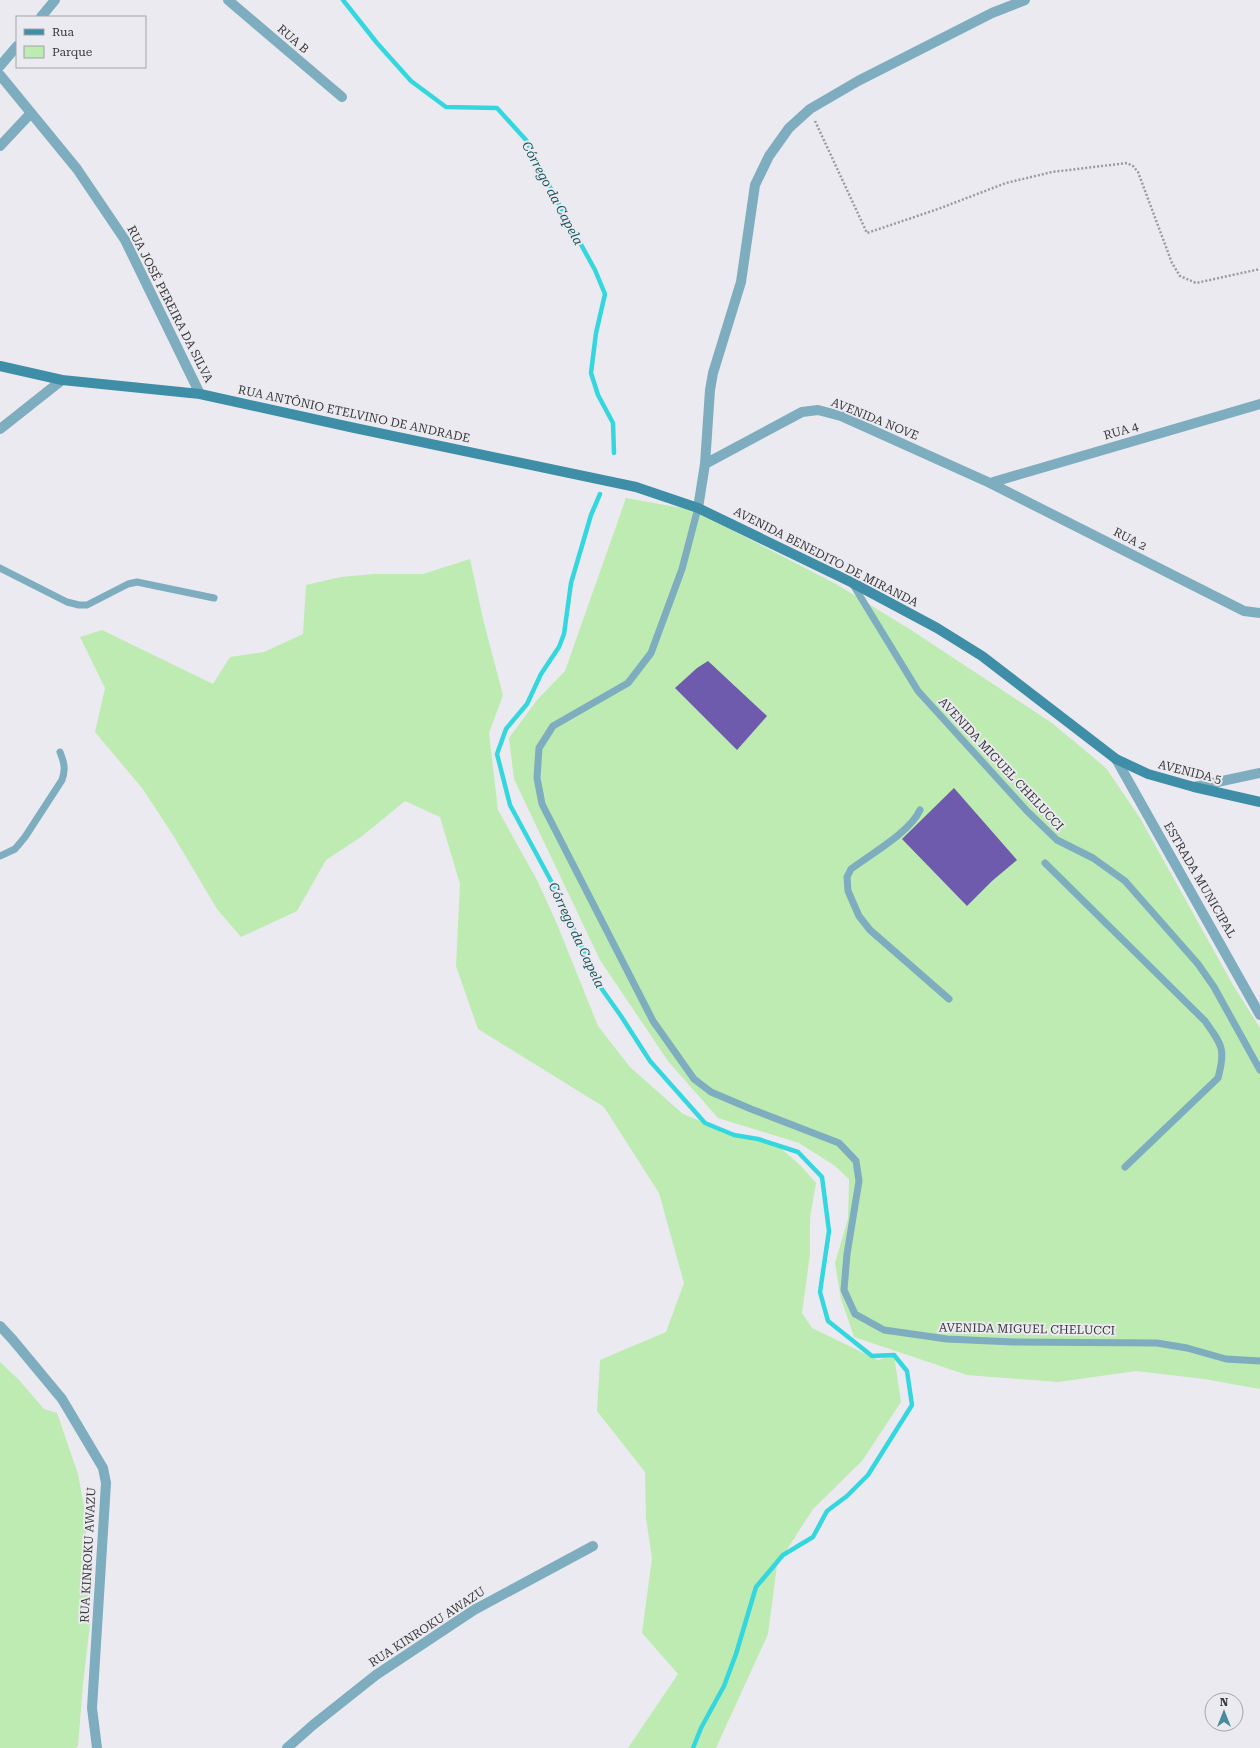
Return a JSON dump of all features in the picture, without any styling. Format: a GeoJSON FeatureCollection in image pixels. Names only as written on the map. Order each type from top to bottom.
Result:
{"type":"FeatureCollection","features":[{"type":"Feature","properties":{"kind":"street"},"geometry":{"type":"LineString","coordinates":[[42,16],[55,0]]}},
{"type":"Feature","properties":{"kind":"street","name":"RUA B"},"geometry":{"type":"LineString","coordinates":[[228,0],[342,98]]}},
{"type":"Feature","properties":{"kind":"street"},"geometry":{"type":"LineString","coordinates":[[698,508],[705,464],[710,390],[713,373],[741,282],[755,185],[773,150],[789,128],[810,109],[858,81],[985,16],[1025,0]]}},
{"type":"Feature","properties":{"kind":"street"},"geometry":{"type":"LineString","coordinates":[[0,66],[16,47]]}},
{"type":"Feature","properties":{"kind":"street","name":"RUA JOSÉ PEREIRA DA SILVA"},"geometry":{"type":"LineString","coordinates":[[0,75],[77,169],[126,240],[200,394]]}},
{"type":"Feature","properties":{"kind":"street"},"geometry":{"type":"LineString","coordinates":[[0,146],[31,113]]}},
{"type":"Feature","properties":{"kind":"street","name":"RUA ANTÔNIO ETELVINO DE ANDRADE"},"geometry":{"type":"LineString","coordinates":[[0,366],[62,380],[200,394],[636,487],[698,508]]}},
{"type":"Feature","properties":{"kind":"street"},"geometry":{"type":"LineString","coordinates":[[0,429],[62,380]]}},
{"type":"Feature","properties":{"kind":"street","name":"RUA 4"},"geometry":{"type":"LineString","coordinates":[[990,483],[1260,404]]}},
{"type":"Feature","properties":{"kind":"street","name":"AVENIDA NOVE"},"geometry":{"type":"LineString","coordinates":[[705,464],[802,412],[818,410],[841,416],[990,483]]}},
{"type":"Feature","properties":{"kind":"street","name":"RUA 2"},"geometry":{"type":"LineString","coordinates":[[990,483],[1244,611],[1260,613]]}},
{"type":"Feature","properties":{"kind":"street","name":"AVENIDA BENEDITO DE MIRANDA"},"geometry":{"type":"LineString","coordinates":[[698,508],[851,582],[937,628],[982,656],[1116,759]]}},
{"type":"Feature","properties":{"kind":"street","name":"AVENIDA 5"},"geometry":{"type":"LineString","coordinates":[[1116,759],[1148,774],[1194,787],[1260,802]]}},
{"type":"Feature","properties":{"kind":"street","name":"ESTRADA MUNICIPAL"},"geometry":{"type":"LineString","coordinates":[[1116,759],[1260,1015]]}},
{"type":"Feature","properties":{"kind":"street"},"geometry":{"type":"LineString","coordinates":[[1194,787],[1260,773]]}},
{"type":"Feature","properties":{"kind":"street","name":"RUA KINROKU AWAZU"},"geometry":{"type":"LineString","coordinates":[[0,1326],[62,1399],[103,1468],[106,1483],[92,1708],[97,1748]]}},
{"type":"Feature","properties":{"kind":"street","name":"RUA KINROKU AWAZU"},"geometry":{"type":"LineString","coordinates":[[287,1748],[313,1725],[376,1675],[474,1610],[593,1546]]}},
{"type":"Feature","properties":{"kind":"lane","name":"AVENIDA MIGUEL CHELUCCI"},"geometry":{"type":"LineString","coordinates":[[698,508],[682,569],[651,653],[628,683],[553,726],[539,748],[537,778],[542,804],[653,1021],[694,1079],[711,1092],[839,1143],[856,1161],[859,1181],[847,1254],[844,1290],[854,1314],[884,1330],[947,1339],[1013,1342],[1157,1343],[1187,1348],[1226,1359],[1260,1362]]}},
{"type":"Feature","properties":{"kind":"lane"},"geometry":{"type":"LineString","coordinates":[[0,568],[67,602],[79,606],[87,605],[128,584],[137,582],[214,598]]}},
{"type":"Feature","properties":{"kind":"lane","name":"AVENIDA MIGUEL CHELUCCI"},"geometry":{"type":"LineString","coordinates":[[851,582],[918,691],[1032,816],[1057,840],[1093,858],[1125,881],[1198,964],[1214,987],[1260,1070]]}},
{"type":"Feature","properties":{"kind":"lane"},"geometry":{"type":"LineString","coordinates":[[0,856],[15,849],[25,837],[62,780],[65,772],[65,766],[60,752]]}},
{"type":"Feature","properties":{"kind":"lane"},"geometry":{"type":"LineString","coordinates":[[920,810],[917,816],[895,838],[851,869],[847,877],[848,891],[859,916],[870,930],[949,999]]}},
{"type":"Feature","properties":{"kind":"lane"},"geometry":{"type":"LineString","coordinates":[[1045,863],[1205,1021],[1220,1042],[1223,1059],[1218,1078],[1125,1166]]}},
{"type":"Feature","properties":{"kind":"path"},"geometry":{"type":"LineString","coordinates":[[810,109],[867,233],[938,209],[1006,183],[1052,172],[1127,163],[1133,166],[1138,172],[1172,263],[1180,276],[1196,282],[1260,269]]}},
{"type":"Feature","properties":{"kind":"green space"},"geometry":{"type":"Polygon","coordinates":[[[626,498],[693,510],[836,584],[911,630],[1052,723],[1106,768],[1140,818],[1233,985],[1260,1028],[1260,1389],[1204,1379],[1136,1371],[1058,1382],[967,1375],[854,1337],[841,1299],[835,1263],[848,1219],[849,1179],[835,1166],[799,1143],[718,1118],[668,1061],[600,960],[514,779],[509,738],[537,700],[565,671],[626,498]]]}},
{"type":"Feature","properties":{"kind":"green space"},"geometry":{"type":"Polygon","coordinates":[[[470,559],[483,619],[503,695],[489,733],[498,810],[537,880],[557,924],[598,1026],[630,1067],[683,1114],[734,1135],[758,1139],[777,1145],[800,1165],[816,1183],[810,1218],[810,1254],[802,1313],[812,1328],[878,1360],[894,1355],[901,1402],[862,1461],[813,1509],[777,1565],[768,1634],[716,1748],[628,1748],[678,1674],[642,1633],[652,1558],[646,1518],[645,1472],[597,1411],[600,1360],[666,1332],[684,1283],[659,1193],[604,1107],[478,1029],[456,966],[460,884],[440,817],[405,801],[361,837],[326,860],[297,911],[241,937],[217,909],[173,835],[142,788],[95,732],[105,688],[80,637],[102,630],[213,684],[230,657],[264,652],[303,634],[306,585],[341,577],[374,574],[423,574],[470,559]]]}},
{"type":"Feature","properties":{"kind":"green space"},"geometry":{"type":"Polygon","coordinates":[[[0,1362],[19,1380],[44,1409],[57,1413],[78,1474],[86,1517],[86,1563],[90,1624],[78,1746],[76,1748],[0,1748],[0,1362]]]}},
{"type":"Feature","properties":{"kind":"building"},"geometry":{"type":"Polygon","coordinates":[[[708,661],[767,716],[737,750],[675,688],[697,668],[708,661]]]}},
{"type":"Feature","properties":{"kind":"building"},"geometry":{"type":"Polygon","coordinates":[[[954,788],[1017,860],[992,881],[967,906],[902,839],[954,788]]]}},
{"type":"Feature","properties":{"kind":"waterway","name":"Córrego da Capela"},"geometry":{"type":"LineString","coordinates":[[343,0],[377,43],[411,81],[446,107],[497,108],[526,140],[595,270],[605,294],[596,333],[591,373],[598,395],[613,423],[614,453]]}},
{"type":"Feature","properties":{"kind":"waterway","name":"Córrego da Capela"},"geometry":{"type":"LineString","coordinates":[[600,494],[591,515],[571,583],[564,634],[559,647],[541,674],[527,704],[506,729],[497,754],[510,805],[557,892],[599,985],[650,1061],[705,1123],[734,1135],[758,1139],[798,1152],[822,1177],[829,1231],[820,1292],[828,1321],[872,1356],[894,1355],[907,1371],[912,1405],[868,1475],[847,1496],[827,1511],[813,1537],[783,1555],[756,1587],[736,1654],[724,1686],[701,1728],[693,1748]]}}]}
